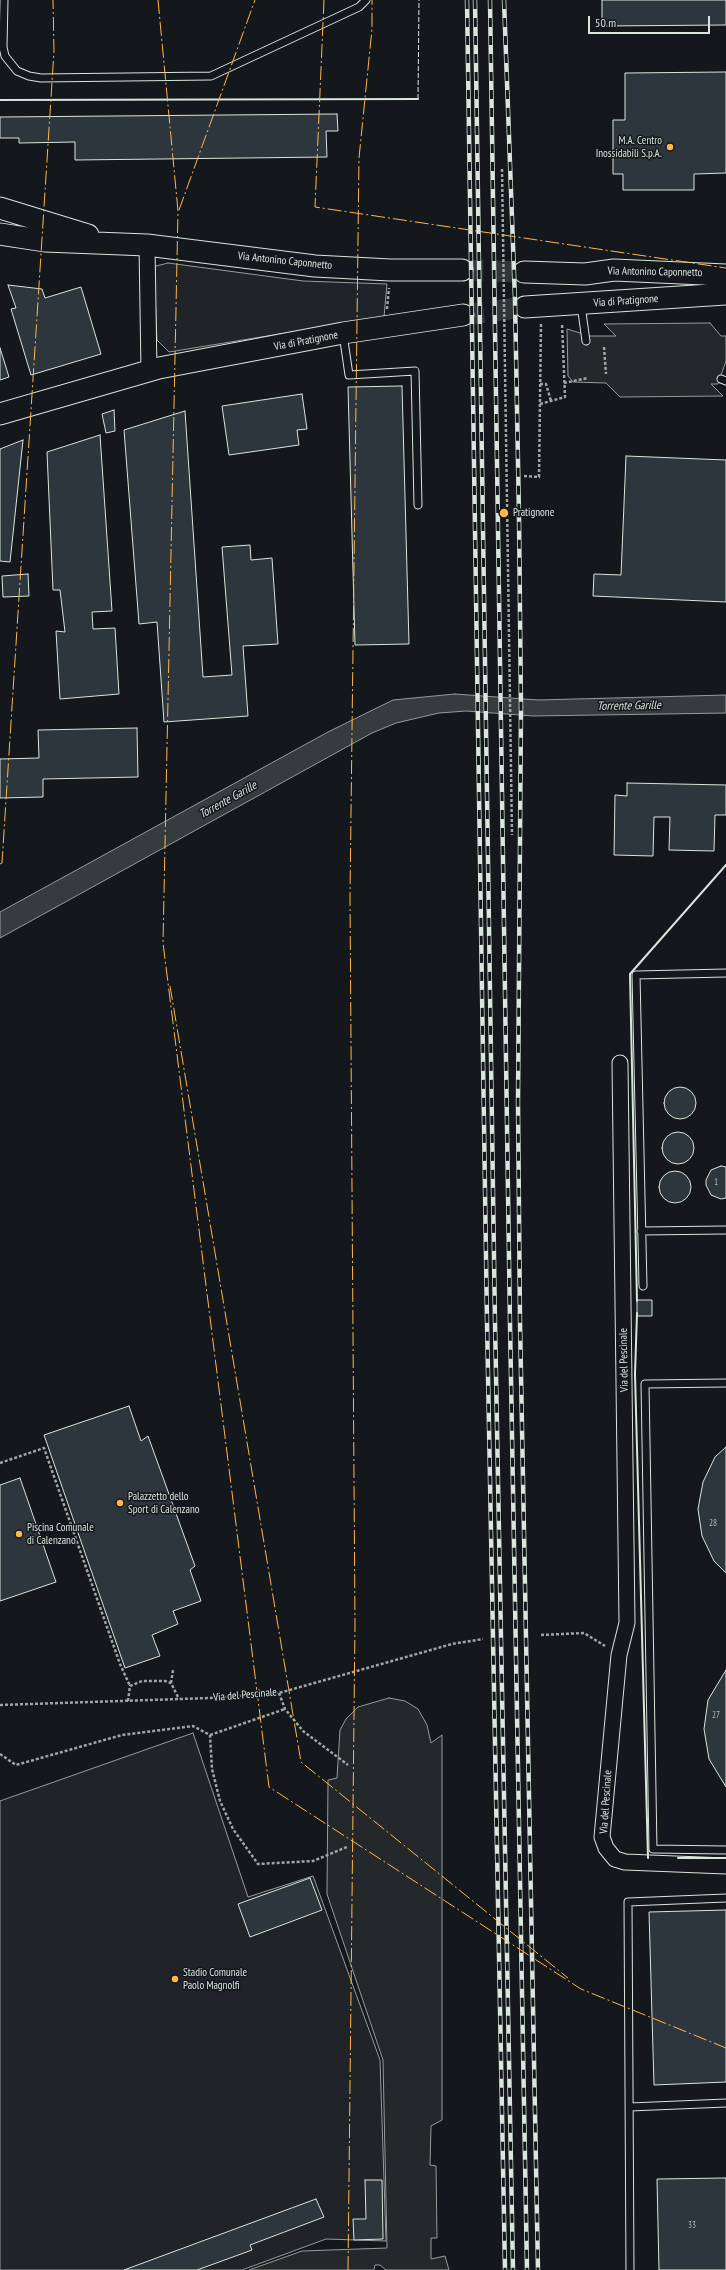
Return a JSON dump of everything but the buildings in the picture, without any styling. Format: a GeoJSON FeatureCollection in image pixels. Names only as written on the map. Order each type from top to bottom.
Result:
{"type":"FeatureCollection","features":[{"type":"Feature","properties":{"kind":"main road","name":"Via Antonino Caponnetto"},"geometry":{"type":"LineString","coordinates":[[0,208],[110,242]]}},
{"type":"Feature","properties":{"kind":"main road","name":"Via Antonino Caponnetto"},"geometry":{"type":"LineString","coordinates":[[0,234],[45,241],[110,242],[147,245],[315,266],[390,270],[462,270]]}},
{"type":"Feature","properties":{"kind":"main road","name":"Via Antonino Caponnetto"},"geometry":{"type":"LineString","coordinates":[[524,272],[585,274],[614,270],[726,275]]}},
{"type":"Feature","properties":{"kind":"main road","name":"Via Antonino Caponnetto"},"geometry":{"type":"LineString","coordinates":[[585,274],[617,282],[718,294]]}},
{"type":"Feature","properties":{"kind":"main road","name":"Via di Pratignone"},"geometry":{"type":"LineString","coordinates":[[533,313],[580,303],[718,294]]}},
{"type":"Feature","properties":{"kind":"main road","name":"Via di Pratignone"},"geometry":{"type":"LineString","coordinates":[[0,414],[149,371],[343,334],[463,315]]}},
{"type":"Feature","properties":{"kind":"street"},"geometry":{"type":"LineString","coordinates":[[147,245],[149,371]]}},
{"type":"Feature","properties":{"kind":"street","name":"Via del Pescinale"},"geometry":{"type":"LineString","coordinates":[[620,1063],[627,1623],[619,1655],[602,1838],[606,1848],[615,1859],[625,1862],[726,1866]]}},
{"type":"Feature","properties":{"kind":"lane"},"geometry":{"type":"LineString","coordinates":[[4,0],[5,56],[17,71],[29,76],[41,78],[211,76],[359,7],[366,0]]}},
{"type":"Feature","properties":{"kind":"lane"},"geometry":{"type":"LineString","coordinates":[[580,303],[586,340]]}},
{"type":"Feature","properties":{"kind":"lane"},"geometry":{"type":"LineString","coordinates":[[343,334],[349,375],[415,371],[418,505]]}},
{"type":"Feature","properties":{"kind":"lane"},"geometry":{"type":"LineString","coordinates":[[643,1286],[636,975],[726,973]]}},
{"type":"Feature","properties":{"kind":"lane"},"geometry":{"type":"LineString","coordinates":[[642,1231],[726,1230]]}},
{"type":"Feature","properties":{"kind":"lane"},"geometry":{"type":"LineString","coordinates":[[726,1383],[645,1384],[653,1849],[726,1850]]}},
{"type":"Feature","properties":{"kind":"lane"},"geometry":{"type":"LineString","coordinates":[[630,2270],[628,1902],[726,1898]]}},
{"type":"Feature","properties":{"kind":"lane"},"geometry":{"type":"LineString","coordinates":[[630,2107],[726,2102]]}},
{"type":"Feature","properties":{"kind":"path"},"geometry":{"type":"LineString","coordinates":[[502,169],[512,835]]}},
{"type":"Feature","properties":{"kind":"path"},"geometry":{"type":"LineString","coordinates":[[387,312],[389,283]]}},
{"type":"Feature","properties":{"kind":"path"},"geometry":{"type":"LineString","coordinates":[[524,476],[539,477],[540,384],[533,313]]}},
{"type":"Feature","properties":{"kind":"path"},"geometry":{"type":"LineString","coordinates":[[540,404],[564,398],[562,318]]}},
{"type":"Feature","properties":{"kind":"path"},"geometry":{"type":"LineString","coordinates":[[604,347],[606,374]]}},
{"type":"Feature","properties":{"kind":"path"},"geometry":{"type":"LineString","coordinates":[[564,383],[588,378]]}},
{"type":"Feature","properties":{"kind":"path"},"geometry":{"type":"LineString","coordinates":[[540,384],[546,384],[551,401]]}},
{"type":"Feature","properties":{"kind":"path"},"geometry":{"type":"LineString","coordinates":[[506,448],[507,467]]}},
{"type":"Feature","properties":{"kind":"path"},"geometry":{"type":"LineString","coordinates":[[507,486],[507,504]]}},
{"type":"Feature","properties":{"kind":"path"},"geometry":{"type":"LineString","coordinates":[[0,1463],[44,1448],[120,1664],[130,1686],[128,1701]]}},
{"type":"Feature","properties":{"kind":"path"},"geometry":{"type":"LineString","coordinates":[[542,1635],[584,1633],[619,1655]]}},
{"type":"Feature","properties":{"kind":"path","name":"Via del Pescinale"},"geometry":{"type":"LineString","coordinates":[[0,1705],[179,1699],[279,1693],[452,1644],[482,1639]]}},
{"type":"Feature","properties":{"kind":"path"},"geometry":{"type":"LineString","coordinates":[[173,1670],[171,1683],[179,1699]]}},
{"type":"Feature","properties":{"kind":"path"},"geometry":{"type":"LineString","coordinates":[[130,1686],[142,1681],[165,1681],[171,1683]]}},
{"type":"Feature","properties":{"kind":"path"},"geometry":{"type":"LineString","coordinates":[[279,1693],[285,1709],[302,1731],[348,1765]]}},
{"type":"Feature","properties":{"kind":"path"},"geometry":{"type":"LineString","coordinates":[[0,1754],[16,1765],[122,1735],[193,1726],[210,1734],[285,1709]]}},
{"type":"Feature","properties":{"kind":"path"},"geometry":{"type":"LineString","coordinates":[[210,1734],[212,1769],[220,1801],[233,1829],[258,1864],[313,1861],[347,1847]]}},
{"type":"Feature","properties":{"kind":"shaded area"},"geometry":{"type":"Polygon","coordinates":[[[168,263],[303,281],[387,284],[384,317],[169,352],[157,340],[154,272],[156,266],[168,263]]]}},
{"type":"Feature","properties":{"kind":"shaded area"},"geometry":{"type":"Polygon","coordinates":[[[710,323],[721,336],[726,336],[726,361],[718,384],[711,384],[723,396],[620,397],[606,383],[573,382],[568,376],[567,329],[590,336],[616,336],[604,324],[710,323]]]}},
{"type":"Feature","properties":{"kind":"shaded area"},"geometry":{"type":"Polygon","coordinates":[[[389,1698],[405,1701],[418,1709],[427,1725],[431,1743],[442,1735],[442,2120],[431,2126],[430,2165],[436,2166],[437,2238],[431,2238],[431,2259],[445,2256],[449,2270],[386,2270],[380,2265],[375,2265],[374,2270],[249,2270],[302,2251],[387,2248],[383,2060],[327,1894],[328,1780],[337,1778],[340,1730],[346,1719],[358,1707],[389,1698]]]}},
{"type":"Feature","properties":{"kind":"shaded area","name":"Stadio Comunale Paolo Magnolfi"},"geometry":{"type":"Polygon","coordinates":[[[193,1733],[248,1897],[313,1876],[380,2060],[386,2241],[326,2239],[242,2270],[0,2270],[0,1801],[193,1733]]]}},
{"type":"Feature","properties":{"kind":"water","name":"Torrente Garille"},"geometry":{"type":"Polygon","coordinates":[[[455,694],[538,700],[726,695],[726,713],[533,716],[466,711],[439,713],[396,723],[372,733],[0,938],[0,912],[328,732],[393,700],[455,694]]]}},
{"type":"Feature","properties":{"kind":"tunnel"},"geometry":{"type":"LineString","coordinates":[[462,270],[524,272]]}},
{"type":"Feature","properties":{"kind":"tunnel"},"geometry":{"type":"LineString","coordinates":[[463,315],[525,307]]}},
{"type":"Feature","properties":{"kind":"railway"},"geometry":{"type":"LineString","coordinates":[[467,0],[487,1322],[505,2270]]}},
{"type":"Feature","properties":{"kind":"railway"},"geometry":{"type":"LineString","coordinates":[[475,0],[495,1322],[513,2270]]}},
{"type":"Feature","properties":{"kind":"railway"},"geometry":{"type":"LineString","coordinates":[[490,0],[510,1323],[527,2270]]}},
{"type":"Feature","properties":{"kind":"railway"},"geometry":{"type":"LineString","coordinates":[[504,0],[515,300],[519,516],[521,709],[518,1102],[520,1322],[538,2270]]}},
{"type":"Feature","properties":{"kind":"fence"},"geometry":{"type":"LineString","coordinates":[[418,99],[419,0]]}},
{"type":"Feature","properties":{"kind":"wall"},"geometry":{"type":"LineString","coordinates":[[0,100],[418,99]]}},
{"type":"Feature","properties":{"kind":"wall"},"geometry":{"type":"LineString","coordinates":[[637,1301],[630,974],[726,865]]}},
{"type":"Feature","properties":{"kind":"wall"},"geometry":{"type":"LineString","coordinates":[[637,1313],[635,1374],[648,1858]]}},
{"type":"Feature","properties":{"kind":"wall"},"geometry":{"type":"LineString","coordinates":[[678,1858],[726,1858]]}},
{"type":"Feature","properties":{"kind":"power"},"geometry":{"type":"LineString","coordinates":[[0,864],[2,863],[54,51],[53,0]]}},
{"type":"Feature","properties":{"kind":"power"},"geometry":{"type":"LineString","coordinates":[[158,0],[178,211],[163,943],[269,1787],[581,1989],[726,2048]]}},
{"type":"Feature","properties":{"kind":"power"},"geometry":{"type":"LineString","coordinates":[[179,210],[255,0]]}},
{"type":"Feature","properties":{"kind":"power"},"geometry":{"type":"LineString","coordinates":[[324,0],[315,207],[726,268]]}},
{"type":"Feature","properties":{"kind":"power"},"geometry":{"type":"LineString","coordinates":[[348,2270],[355,1624],[350,896],[359,158],[372,29],[372,0]]}},
{"type":"Feature","properties":{"kind":"power"},"geometry":{"type":"LineString","coordinates":[[170,986],[301,1762],[568,1978]]}},
{"type":"Feature","properties":{"kind":"place","name":"M.A. Centro Inossidabili S.p.A."},"geometry":{"type":"Point","coordinates":[670,147]}},
{"type":"Feature","properties":{"kind":"place","name":"Pratignone"},"geometry":{"type":"Point","coordinates":[504,513]}},
{"type":"Feature","properties":{"kind":"place","name":"Palazzetto dello Sport di Calenzano"},"geometry":{"type":"Point","coordinates":[120,1503]}},
{"type":"Feature","properties":{"kind":"place","name":"Piscina Comunale di Calenzano"},"geometry":{"type":"Point","coordinates":[19,1534]}},
{"type":"Feature","properties":{"kind":"place","name":"Stadio Comunale Paolo Magnolfi"},"geometry":{"type":"Point","coordinates":[175,1979]}}]}
